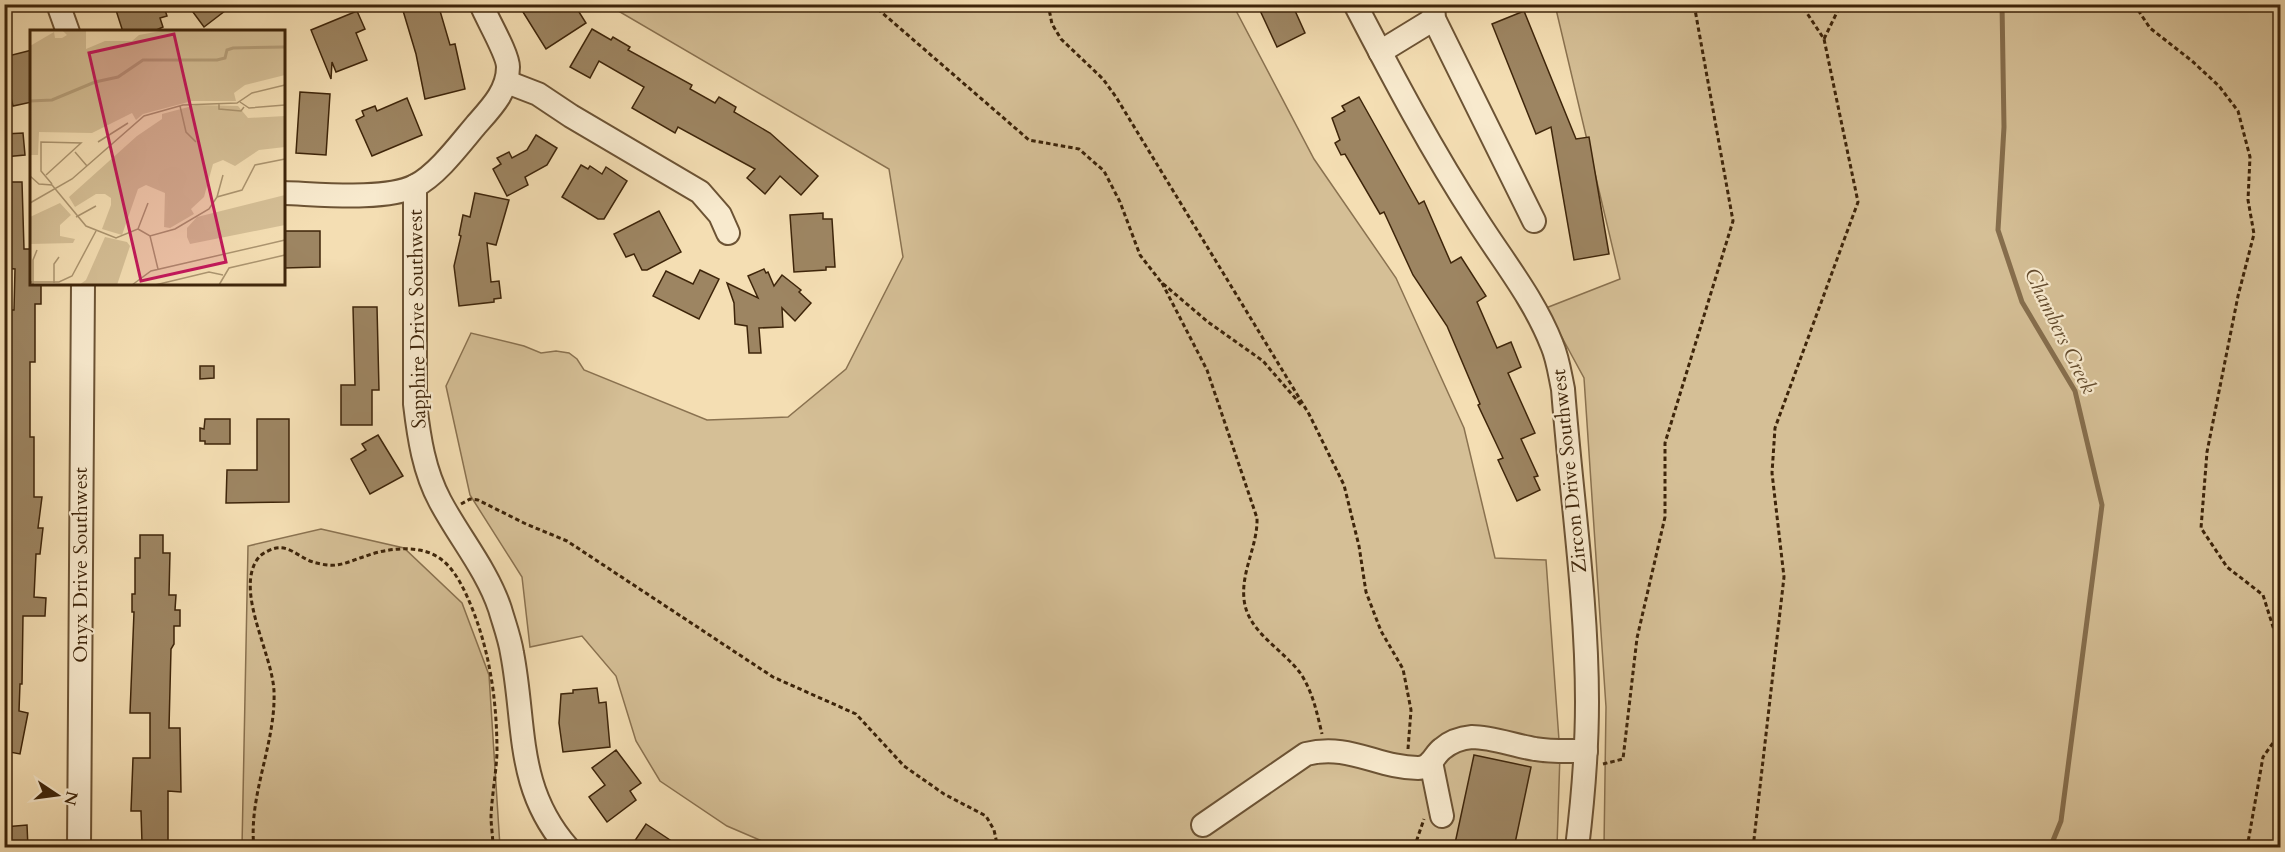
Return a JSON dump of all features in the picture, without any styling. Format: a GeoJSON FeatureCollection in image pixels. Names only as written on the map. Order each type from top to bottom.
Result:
{"type":"FeatureCollection","features":[{"type":"Feature","properties":{"kind":"street"},"geometry":{"type":"LineString","coordinates":[[58,4],[67,30]]}},
{"type":"Feature","properties":{"kind":"street"},"geometry":{"type":"LineString","coordinates":[[481,4],[508,64],[507,82],[538,94],[700,192],[720,215],[728,233]]}},
{"type":"Feature","properties":{"kind":"street","name":"Zircon Drive Southwest"},"geometry":{"type":"LineString","coordinates":[[1355,4],[1380,52],[1477,220],[1521,284],[1556,357],[1563,389],[1570,454],[1585,634],[1587,703],[1585,760],[1577,848]]}},
{"type":"Feature","properties":{"kind":"street"},"geometry":{"type":"LineString","coordinates":[[1380,52],[1434,12],[1534,221]]}},
{"type":"Feature","properties":{"kind":"street","name":"Sapphire Drive Southwest"},"geometry":{"type":"LineString","coordinates":[[507,82],[494,106],[443,164],[415,186],[416,404],[418,427],[429,478],[476,560],[499,607],[512,652],[525,758],[530,779],[540,806],[568,848]]}},
{"type":"Feature","properties":{"kind":"street"},"geometry":{"type":"LineString","coordinates":[[285,193],[371,194],[415,186]]}},
{"type":"Feature","properties":{"kind":"street","name":"Onyx Drive Southwest"},"geometry":{"type":"LineString","coordinates":[[79,848],[82,285]]}},
{"type":"Feature","properties":{"kind":"street"},"geometry":{"type":"LineString","coordinates":[[1203,825],[1306,754],[1342,751],[1406,767],[1422,768],[1431,762],[1441,749],[1455,741],[1473,737],[1585,760]]}},
{"type":"Feature","properties":{"kind":"street"},"geometry":{"type":"LineString","coordinates":[[1431,762],[1442,816]]}},
{"type":"Feature","properties":{"kind":"path"},"geometry":{"type":"LineString","coordinates":[[872,4],[1029,140],[1079,149],[1104,171],[1120,202],[1140,255],[1161,282],[1207,370],[1257,518],[1257,532],[1244,598],[1251,623],[1300,673],[1312,695],[1325,751]]}},
{"type":"Feature","properties":{"kind":"path"},"geometry":{"type":"LineString","coordinates":[[1048,4],[1052,24],[1061,39],[1103,79],[1116,97],[1309,414],[1344,485],[1359,546],[1366,592],[1381,631],[1403,669],[1411,710],[1406,767]]}},
{"type":"Feature","properties":{"kind":"path"},"geometry":{"type":"LineString","coordinates":[[1585,760],[1623,759],[1637,638],[1665,517],[1665,443],[1733,221],[1694,4]]}},
{"type":"Feature","properties":{"kind":"path"},"geometry":{"type":"LineString","coordinates":[[1753,848],[1784,577],[1772,472],[1775,428],[1858,202],[1824,39],[1801,4]]}},
{"type":"Feature","properties":{"kind":"path"},"geometry":{"type":"LineString","coordinates":[[1824,39],[1841,4]]}},
{"type":"Feature","properties":{"kind":"path"},"geometry":{"type":"LineString","coordinates":[[2134,4],[2150,28],[2192,61],[2219,87],[2238,111],[2250,157],[2248,200],[2254,234],[2238,296],[2207,452],[2201,528],[2227,567],[2264,595],[2280,649]]}},
{"type":"Feature","properties":{"kind":"path"},"geometry":{"type":"LineString","coordinates":[[1161,282],[1208,322],[1263,361],[1309,414]]}},
{"type":"Feature","properties":{"kind":"path"},"geometry":{"type":"LineString","coordinates":[[448,514],[470,499],[478,500],[567,541],[773,677],[856,714],[904,766],[944,794],[986,816],[994,830],[999,848]]}},
{"type":"Feature","properties":{"kind":"path"},"geometry":{"type":"LineString","coordinates":[[254,848],[254,822],[272,717],[274,691],[270,664],[253,607],[251,580],[255,563],[262,554],[280,547],[290,549],[312,562],[333,566],[384,550],[400,549],[419,550],[437,555],[449,566],[477,619],[493,683],[497,755],[491,815],[493,848]]}},
{"type":"Feature","properties":{"kind":"path"},"geometry":{"type":"LineString","coordinates":[[2247,848],[2263,757],[2280,733]]}},
{"type":"Feature","properties":{"kind":"shaded area"},"geometry":{"type":"Polygon","coordinates":[[[608,5],[1233,5],[1314,159],[1396,278],[1464,428],[1495,558],[1546,560],[1560,754],[1557,847],[776,847],[727,826],[660,781],[636,741],[616,676],[582,636],[530,647],[522,577],[470,495],[446,386],[471,333],[524,346],[541,353],[556,351],[569,353],[577,359],[584,370],[707,420],[788,417],[846,369],[903,257],[889,169],[608,5]]]}},
{"type":"Feature","properties":{"kind":"shaded area"},"geometry":{"type":"Polygon","coordinates":[[[1555,5],[2280,5],[2280,847],[1604,847],[1606,707],[1584,378],[1546,308],[1620,279],[1555,5]]]}},
{"type":"Feature","properties":{"kind":"shaded area"},"geometry":{"type":"Polygon","coordinates":[[[321,529],[404,548],[462,603],[489,675],[500,847],[242,847],[248,546],[321,529]]]}},
{"type":"Feature","properties":{"kind":"building"},"geometry":{"type":"Polygon","coordinates":[[[114,4],[163,4],[167,16],[160,18],[163,27],[156,30],[122,30],[114,4]]]}},
{"type":"Feature","properties":{"kind":"building"},"geometry":{"type":"Polygon","coordinates":[[[187,4],[234,4],[204,27],[187,4]]]}},
{"type":"Feature","properties":{"kind":"building"},"geometry":{"type":"Polygon","coordinates":[[[401,4],[438,4],[450,45],[455,44],[465,89],[425,99],[416,54],[401,4]]]}},
{"type":"Feature","properties":{"kind":"building"},"geometry":{"type":"Polygon","coordinates":[[[518,4],[574,4],[586,23],[546,49],[518,4]]]}},
{"type":"Feature","properties":{"kind":"building"},"geometry":{"type":"Polygon","coordinates":[[[1257,4],[1292,4],[1305,33],[1277,47],[1257,4]]]}},
{"type":"Feature","properties":{"kind":"building"},"geometry":{"type":"Polygon","coordinates":[[[357,11],[365,29],[356,33],[367,60],[336,72],[332,62],[331,79],[311,30],[357,11]]]}},
{"type":"Feature","properties":{"kind":"building"},"geometry":{"type":"Polygon","coordinates":[[[1524,11],[1576,139],[1589,137],[1609,254],[1574,260],[1551,127],[1536,134],[1492,24],[1524,11]]]}},
{"type":"Feature","properties":{"kind":"building"},"geometry":{"type":"Polygon","coordinates":[[[592,29],[611,40],[613,37],[630,47],[628,50],[692,85],[690,89],[715,103],[719,97],[736,107],[734,112],[770,133],[818,176],[801,195],[780,176],[765,194],[747,178],[755,169],[678,127],[675,133],[632,108],[644,87],[599,61],[590,78],[570,67],[592,29]]]}},
{"type":"Feature","properties":{"kind":"building"},"geometry":{"type":"Polygon","coordinates":[[[30,50],[30,102],[13,106],[4,70],[4,57],[30,50]]]}},
{"type":"Feature","properties":{"kind":"building"},"geometry":{"type":"Polygon","coordinates":[[[300,92],[330,94],[326,155],[296,153],[300,92]]]}},
{"type":"Feature","properties":{"kind":"building"},"geometry":{"type":"Polygon","coordinates":[[[1359,97],[1419,204],[1424,201],[1451,263],[1461,257],[1486,296],[1477,302],[1497,348],[1511,342],[1521,367],[1508,373],[1535,433],[1521,439],[1538,476],[1534,477],[1540,490],[1517,501],[1498,460],[1503,458],[1478,405],[1480,404],[1447,326],[1413,275],[1384,212],[1380,214],[1345,154],[1341,155],[1335,143],[1340,140],[1332,118],[1345,111],[1342,106],[1359,97]]]}},
{"type":"Feature","properties":{"kind":"building"},"geometry":{"type":"Polygon","coordinates":[[[407,98],[422,135],[372,156],[356,120],[364,116],[362,111],[375,106],[377,111],[407,98]]]}},
{"type":"Feature","properties":{"kind":"building"},"geometry":{"type":"Polygon","coordinates":[[[23,133],[25,155],[4,157],[4,134],[23,133]]]}},
{"type":"Feature","properties":{"kind":"building"},"geometry":{"type":"Polygon","coordinates":[[[536,135],[557,148],[547,165],[525,177],[528,185],[507,196],[493,169],[501,164],[497,158],[509,152],[512,158],[527,150],[536,135]]]}},
{"type":"Feature","properties":{"kind":"building"},"geometry":{"type":"Polygon","coordinates":[[[581,165],[588,169],[590,166],[602,174],[606,167],[627,181],[604,219],[598,219],[562,197],[581,165]]]}},
{"type":"Feature","properties":{"kind":"building"},"geometry":{"type":"Polygon","coordinates":[[[4,182],[22,182],[24,249],[30,249],[30,285],[41,285],[41,304],[35,304],[35,362],[30,362],[30,437],[34,437],[34,497],[42,497],[38,528],[43,528],[40,554],[36,554],[34,597],[46,598],[45,616],[23,616],[22,684],[20,684],[19,711],[28,713],[20,754],[4,751],[4,471],[7,471],[7,423],[4,423],[4,310],[14,310],[15,269],[4,268],[4,182]]]}},
{"type":"Feature","properties":{"kind":"building"},"geometry":{"type":"Polygon","coordinates":[[[475,193],[509,200],[496,245],[487,243],[491,282],[499,281],[501,298],[494,299],[494,302],[459,306],[454,266],[463,215],[470,217],[475,193]]]}},
{"type":"Feature","properties":{"kind":"building"},"geometry":{"type":"Polygon","coordinates":[[[659,211],[681,252],[647,270],[642,270],[634,254],[626,257],[614,234],[659,211]]]}},
{"type":"Feature","properties":{"kind":"building"},"geometry":{"type":"Polygon","coordinates":[[[823,213],[823,219],[832,219],[835,267],[826,267],[826,270],[794,272],[790,215],[823,213]]]}},
{"type":"Feature","properties":{"kind":"building"},"geometry":{"type":"Polygon","coordinates":[[[285,231],[320,231],[320,267],[285,268],[285,231]]]}},
{"type":"Feature","properties":{"kind":"building"},"geometry":{"type":"Polygon","coordinates":[[[764,269],[766,273],[768,272],[774,286],[782,275],[801,290],[799,292],[811,303],[795,321],[782,308],[783,327],[759,328],[761,353],[749,353],[747,326],[735,324],[734,303],[727,283],[758,298],[748,276],[764,269]]]}},
{"type":"Feature","properties":{"kind":"building"},"geometry":{"type":"Polygon","coordinates":[[[700,270],[719,279],[699,319],[653,296],[666,271],[693,284],[700,270]]]}},
{"type":"Feature","properties":{"kind":"building"},"geometry":{"type":"Polygon","coordinates":[[[353,307],[377,307],[379,390],[372,390],[372,425],[341,425],[341,385],[355,385],[353,307]]]}},
{"type":"Feature","properties":{"kind":"building"},"geometry":{"type":"Polygon","coordinates":[[[200,366],[214,366],[214,378],[200,379],[200,366]]]}},
{"type":"Feature","properties":{"kind":"building"},"geometry":{"type":"Polygon","coordinates":[[[205,419],[230,419],[230,444],[205,444],[205,441],[200,441],[200,428],[204,429],[205,419]]]}},
{"type":"Feature","properties":{"kind":"building"},"geometry":{"type":"Polygon","coordinates":[[[257,419],[289,419],[289,502],[226,503],[227,470],[257,470],[257,419]]]}},
{"type":"Feature","properties":{"kind":"building"},"geometry":{"type":"Polygon","coordinates":[[[378,435],[403,476],[370,494],[351,459],[366,450],[362,444],[378,435]]]}},
{"type":"Feature","properties":{"kind":"building"},"geometry":{"type":"Polygon","coordinates":[[[140,535],[163,535],[163,553],[170,553],[169,595],[176,595],[175,610],[180,610],[180,626],[174,626],[174,644],[171,649],[169,728],[180,728],[181,792],[168,791],[168,843],[142,843],[141,811],[131,811],[133,758],[150,758],[150,713],[130,713],[134,612],[132,612],[132,594],[135,594],[135,558],[140,558],[140,535]]]}},
{"type":"Feature","properties":{"kind":"building"},"geometry":{"type":"Polygon","coordinates":[[[597,688],[599,703],[606,702],[610,747],[563,752],[559,723],[561,694],[573,693],[573,690],[597,688]]]}},
{"type":"Feature","properties":{"kind":"building"},"geometry":{"type":"Polygon","coordinates":[[[616,750],[641,783],[630,791],[636,800],[607,822],[589,797],[605,785],[592,768],[616,750]]]}},
{"type":"Feature","properties":{"kind":"building"},"geometry":{"type":"Polygon","coordinates":[[[1474,755],[1531,767],[1514,848],[1454,848],[1474,755]]]}},
{"type":"Feature","properties":{"kind":"building"},"geometry":{"type":"Polygon","coordinates":[[[646,824],[682,848],[630,848],[646,824]]]}},
{"type":"Feature","properties":{"kind":"building"},"geometry":{"type":"Polygon","coordinates":[[[27,825],[28,848],[4,848],[4,827],[27,825]]]}},
{"type":"Feature","properties":{"kind":"waterway","name":"Chambers Creek"},"geometry":{"type":"LineString","coordinates":[[2002,4],[2004,127],[1998,230],[2022,302],[2075,391],[2102,505],[2061,821],[2050,848]]}}]}
